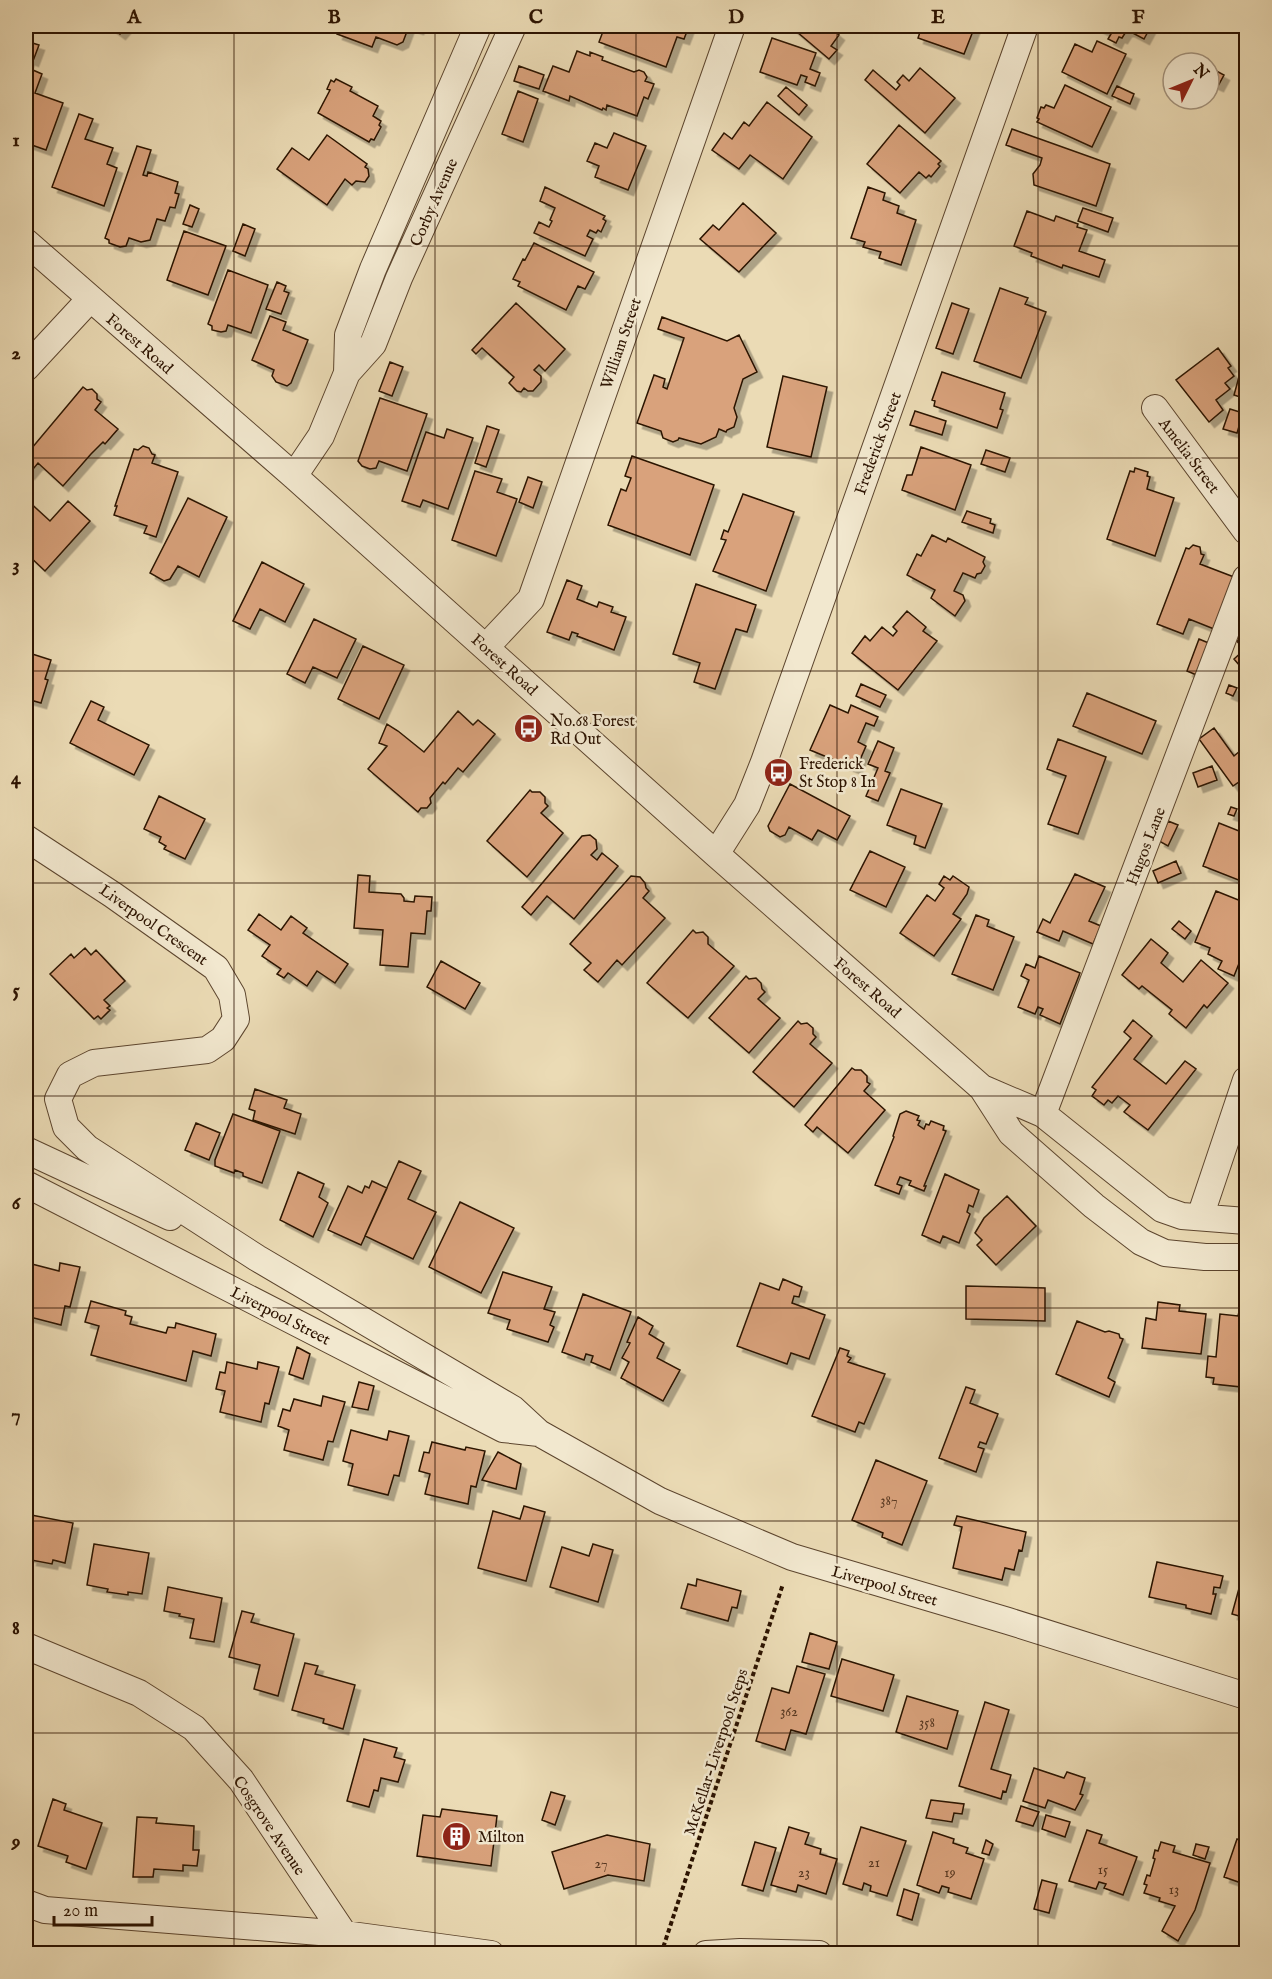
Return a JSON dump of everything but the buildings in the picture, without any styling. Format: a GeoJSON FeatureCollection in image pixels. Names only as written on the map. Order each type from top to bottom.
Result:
{"type":"FeatureCollection","features":[{"type":"Feature","properties":{"kind":"street","name":"Corby Avenue"},"geometry":{"type":"LineString","coordinates":[[347,373],[348,335],[373,269],[478,26]]}},
{"type":"Feature","properties":{"kind":"street","name":"Corby Avenue"},"geometry":{"type":"LineString","coordinates":[[294,476],[321,436],[347,373],[373,344],[403,268],[513,26]]}},
{"type":"Feature","properties":{"kind":"street","name":"William Street"},"geometry":{"type":"LineString","coordinates":[[486,647],[531,599],[732,26]]}},
{"type":"Feature","properties":{"kind":"street","name":"Frederick Street"},"geometry":{"type":"LineString","coordinates":[[716,854],[747,805],[764,762],[1025,26]]}},
{"type":"Feature","properties":{"kind":"street","name":"Forest Road"},"geometry":{"type":"LineString","coordinates":[[26,242],[294,476],[716,854],[982,1088],[1011,1132],[1094,1206],[1141,1242],[1165,1253],[1205,1257],[1246,1257]]}},
{"type":"Feature","properties":{"kind":"street"},"geometry":{"type":"LineString","coordinates":[[26,368],[90,299]]}},
{"type":"Feature","properties":{"kind":"street","name":"Amelia Street"},"geometry":{"type":"LineString","coordinates":[[1155,408],[1246,531]]}},
{"type":"Feature","properties":{"kind":"street","name":"Hugos Lane"},"geometry":{"type":"LineString","coordinates":[[1043,1114],[1246,578]]}},
{"type":"Feature","properties":{"kind":"street","name":"Liverpool Crescent"},"geometry":{"type":"LineString","coordinates":[[26,838],[113,895],[216,968],[232,995],[236,1019],[223,1039],[207,1050],[94,1063],[70,1075],[58,1099],[66,1127]]}},
{"type":"Feature","properties":{"kind":"street"},"geometry":{"type":"LineString","coordinates":[[1200,1217],[1246,1080]]}},
{"type":"Feature","properties":{"kind":"street","name":"Forest Road"},"geometry":{"type":"LineString","coordinates":[[982,1088],[1043,1114],[1162,1209],[1182,1216],[1246,1221]]}},
{"type":"Feature","properties":{"kind":"street","name":"Liverpool Street"},"geometry":{"type":"LineString","coordinates":[[66,1127],[87,1148],[257,1257],[513,1409],[539,1433],[660,1501],[792,1557],[1008,1621],[1246,1696]]}},
{"type":"Feature","properties":{"kind":"street","name":"Liverpool Street"},"geometry":{"type":"LineString","coordinates":[[26,1150],[257,1257]]}},
{"type":"Feature","properties":{"kind":"street","name":"Liverpool Street"},"geometry":{"type":"LineString","coordinates":[[26,1184],[503,1429],[539,1433]]}},
{"type":"Feature","properties":{"kind":"street","name":"Cosgrove Avenue"},"geometry":{"type":"LineString","coordinates":[[26,1646],[139,1693],[194,1728],[241,1780],[344,1934]]}},
{"type":"Feature","properties":{"kind":"street"},"geometry":{"type":"LineString","coordinates":[[26,1903],[45,1910],[344,1934],[491,1953]]}},
{"type":"Feature","properties":{"kind":"street"},"geometry":{"type":"LineString","coordinates":[[706,1953],[819,1953]]}},
{"type":"Feature","properties":{"kind":"path","name":"McKellar-Liverpool Steps"},"geometry":{"type":"LineString","coordinates":[[661,1953],[792,1557]]}},
{"type":"Feature","properties":{"kind":"place","name":"No.68 Forest Rd Out"},"geometry":{"type":"Point","coordinates":[529,729]}},
{"type":"Feature","properties":{"kind":"place","name":"Frederick St Stop 8 In"},"geometry":{"type":"Point","coordinates":[778,772]}},
{"type":"Feature","properties":{"kind":"place","name":"Milton"},"geometry":{"type":"Point","coordinates":[457,1836]}}]}
